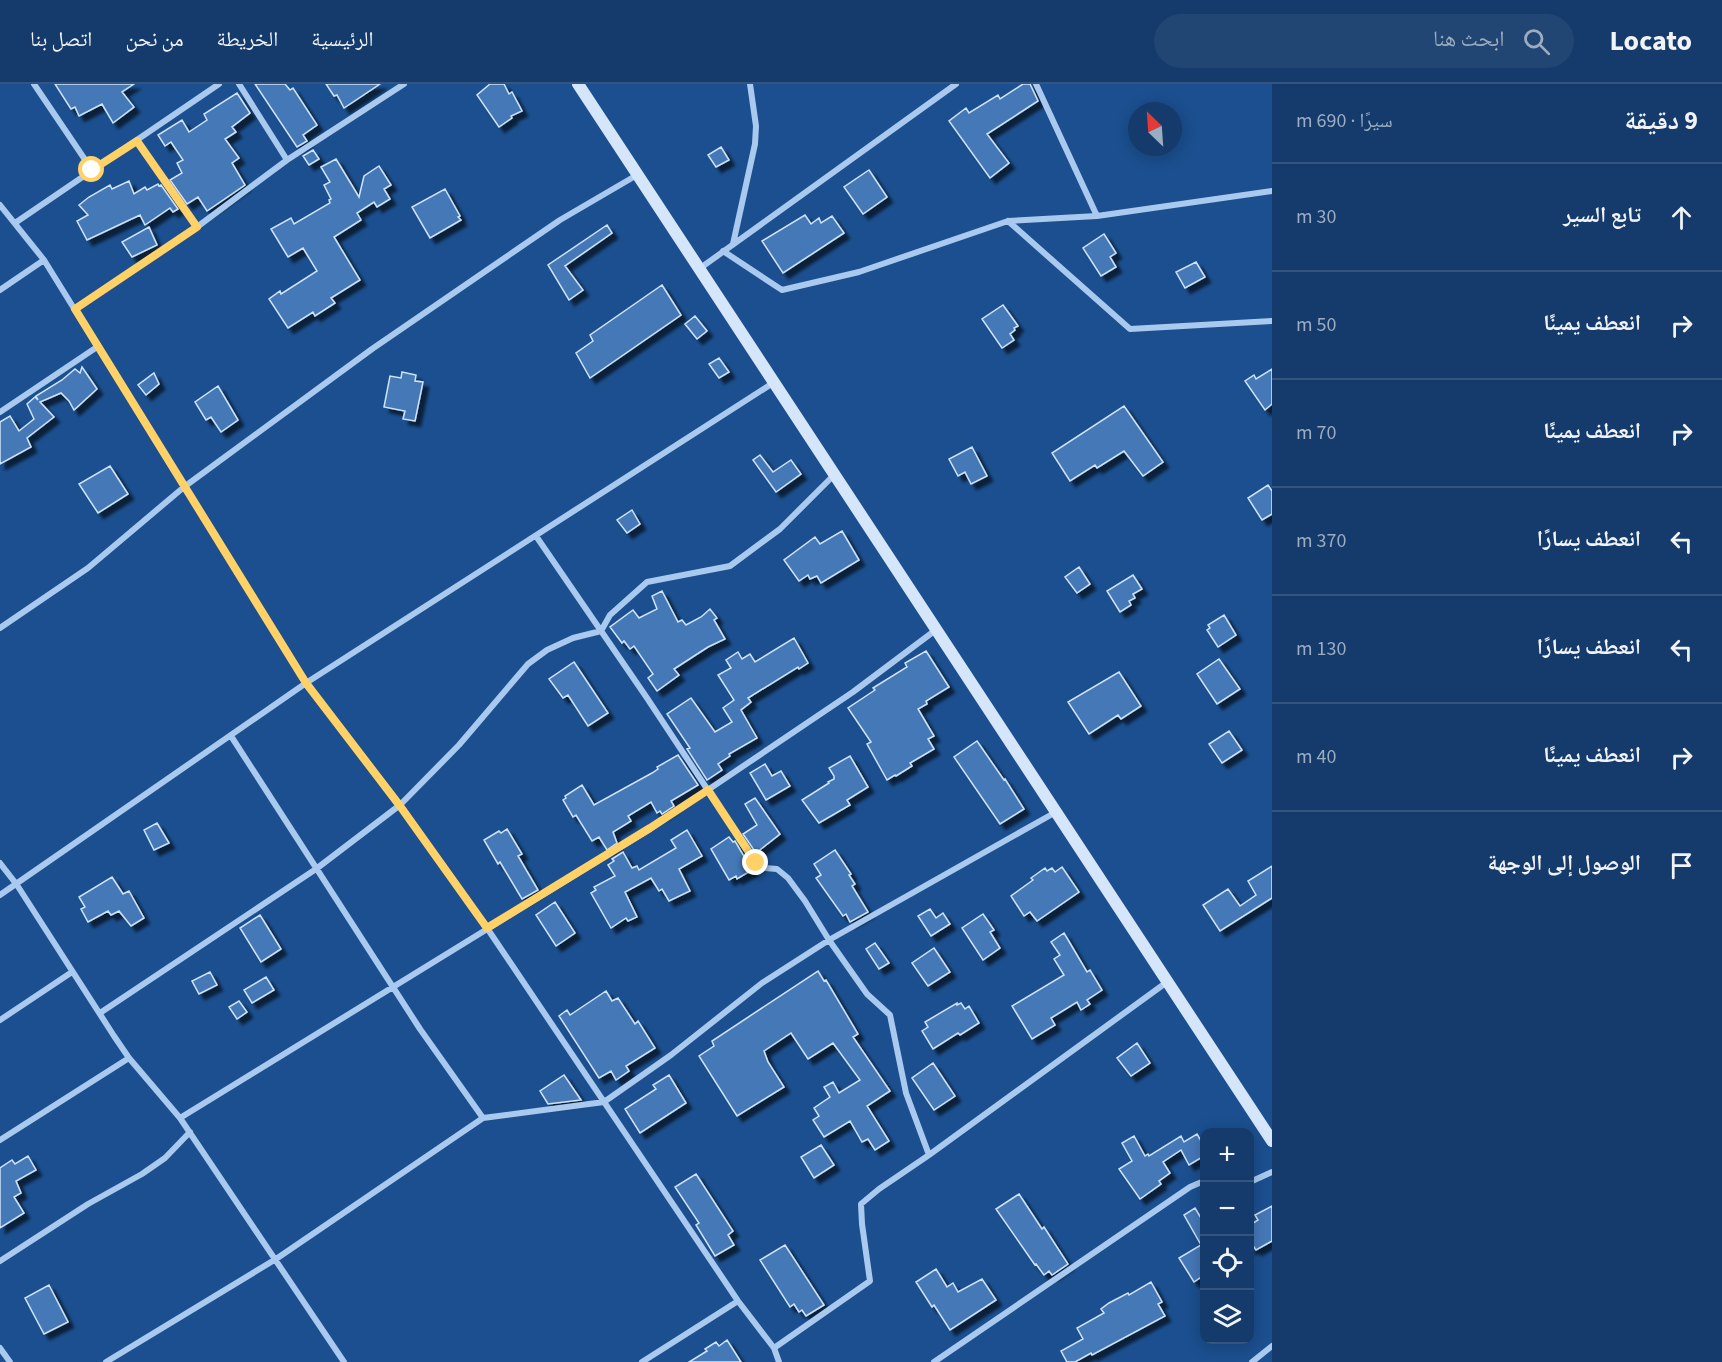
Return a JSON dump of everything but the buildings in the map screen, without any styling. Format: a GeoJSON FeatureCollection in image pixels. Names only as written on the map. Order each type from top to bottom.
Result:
{"type":"FeatureCollection","features":[{"type":"Feature","properties":{"kind":"street"},"geometry":{"type":"LineString","coordinates":[[34,84],[92,170]]}},
{"type":"Feature","properties":{"kind":"street"},"geometry":{"type":"LineString","coordinates":[[15,223],[219,84]]}},
{"type":"Feature","properties":{"kind":"street"},"geometry":{"type":"LineString","coordinates":[[239,84],[287,160]]}},
{"type":"Feature","properties":{"kind":"street"},"geometry":{"type":"LineString","coordinates":[[75,309],[197,227],[287,160],[404,84]]}},
{"type":"Feature","properties":{"kind":"street"},"geometry":{"type":"LineString","coordinates":[[578,84],[1272,1141]]}},
{"type":"Feature","properties":{"kind":"street"},"geometry":{"type":"LineString","coordinates":[[733,244],[755,144],[756,126],[750,84]]}},
{"type":"Feature","properties":{"kind":"street"},"geometry":{"type":"LineString","coordinates":[[699,269],[956,84]]}},
{"type":"Feature","properties":{"kind":"street"},"geometry":{"type":"LineString","coordinates":[[1036,84],[1097,216]]}},
{"type":"Feature","properties":{"kind":"street"},"geometry":{"type":"LineString","coordinates":[[137,141],[197,227]]}},
{"type":"Feature","properties":{"kind":"street"},"geometry":{"type":"LineString","coordinates":[[0,628],[88,568],[184,487],[372,350],[560,220],[637,174]]}},
{"type":"Feature","properties":{"kind":"street"},"geometry":{"type":"LineString","coordinates":[[723,251],[782,290],[859,272],[1008,221],[1097,216],[1272,192]]}},
{"type":"Feature","properties":{"kind":"street"},"geometry":{"type":"LineString","coordinates":[[0,205],[44,260],[306,683],[400,806],[487,928],[738,1301],[774,1348],[779,1362]]}},
{"type":"Feature","properties":{"kind":"street"},"geometry":{"type":"LineString","coordinates":[[1008,221],[1130,329],[1272,321]]}},
{"type":"Feature","properties":{"kind":"street"},"geometry":{"type":"LineString","coordinates":[[0,290],[44,260]]}},
{"type":"Feature","properties":{"kind":"street"},"geometry":{"type":"LineString","coordinates":[[0,412],[97,347]]}},
{"type":"Feature","properties":{"kind":"street"},"geometry":{"type":"LineString","coordinates":[[0,896],[306,683],[773,383]]}},
{"type":"Feature","properties":{"kind":"street"},"geometry":{"type":"LineString","coordinates":[[100,1013],[315,869],[400,806],[459,745],[528,664],[547,650],[573,638],[602,631],[610,615],[647,582],[730,566],[780,529],[835,474]]}},
{"type":"Feature","properties":{"kind":"street"},"geometry":{"type":"LineString","coordinates":[[536,536],[756,863],[765,868],[777,869],[788,878],[867,994],[890,1015],[906,1093],[929,1155]]}},
{"type":"Feature","properties":{"kind":"street"},"geometry":{"type":"LineString","coordinates":[[180,1118],[650,828],[853,692],[937,629]]}},
{"type":"Feature","properties":{"kind":"street"},"geometry":{"type":"LineString","coordinates":[[231,736],[392,986],[483,1118]]}},
{"type":"Feature","properties":{"kind":"street"},"geometry":{"type":"LineString","coordinates":[[106,1362],[276,1259],[483,1118],[604,1102],[671,1055],[762,983],[829,940],[1057,811]]}},
{"type":"Feature","properties":{"kind":"street"},"geometry":{"type":"LineString","coordinates":[[0,863],[17,885],[129,1058],[190,1132],[344,1362]]}},
{"type":"Feature","properties":{"kind":"street"},"geometry":{"type":"LineString","coordinates":[[0,1020],[72,972]]}},
{"type":"Feature","properties":{"kind":"street"},"geometry":{"type":"LineString","coordinates":[[774,1348],[870,1281],[861,1204],[1168,981]]}},
{"type":"Feature","properties":{"kind":"street"},"geometry":{"type":"LineString","coordinates":[[0,1140],[129,1058]]}},
{"type":"Feature","properties":{"kind":"street"},"geometry":{"type":"LineString","coordinates":[[0,1261],[88,1204],[142,1174],[165,1158],[190,1132]]}},
{"type":"Feature","properties":{"kind":"street"},"geometry":{"type":"LineString","coordinates":[[1254,1180],[1272,1172]]}},
{"type":"Feature","properties":{"kind":"street"},"geometry":{"type":"LineString","coordinates":[[934,1362],[1190,1187],[1202,1182]]}},
{"type":"Feature","properties":{"kind":"street"},"geometry":{"type":"LineString","coordinates":[[642,1362],[738,1301]]}},
{"type":"Feature","properties":{"kind":"street"},"geometry":{"type":"LineString","coordinates":[[1252,1362],[1272,1346]]}},
{"type":"Feature","properties":{"kind":"street"},"geometry":{"type":"LineString","coordinates":[[0,1348],[10,1362]]}},
{"type":"Feature","properties":{"kind":"route"},"geometry":{"type":"LineString","coordinates":[[92,170],[137,141],[197,227],[75,309],[306,683],[400,806],[487,928],[708,790],[756,863]]}}]}
